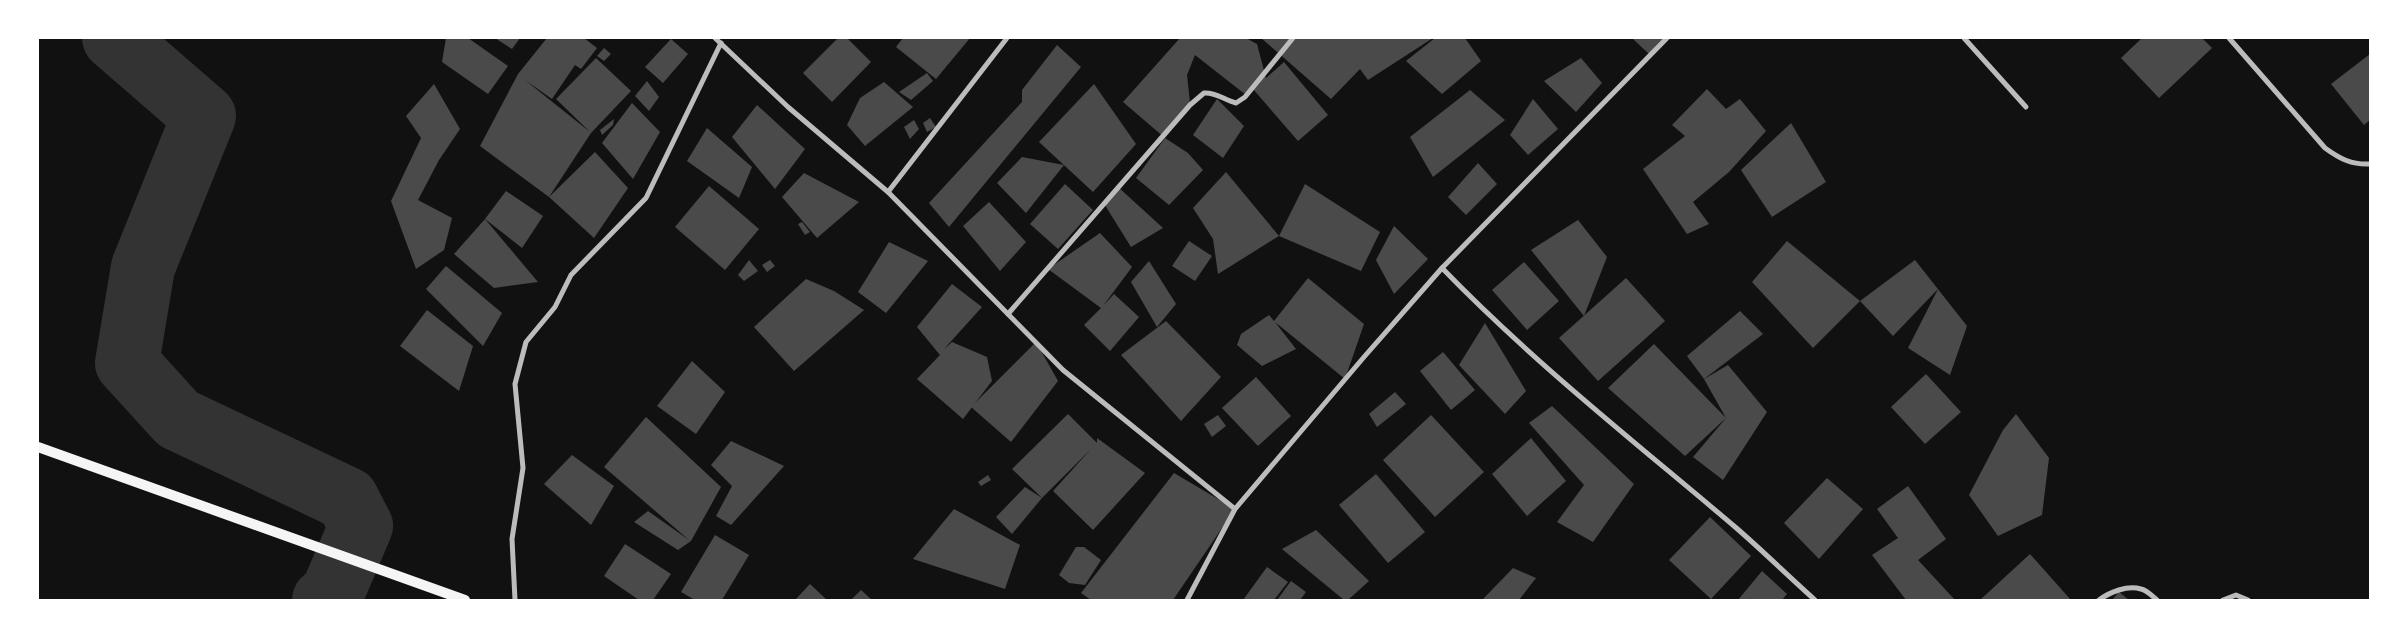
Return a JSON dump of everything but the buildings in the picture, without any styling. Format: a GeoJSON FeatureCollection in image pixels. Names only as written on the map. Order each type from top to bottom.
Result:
{"type":"FeatureCollection","features":[{"type":"Feature","properties":{"kind":"main road"},"geometry":{"type":"LineString","coordinates":[[38,447],[465,600]]}},
{"type":"Feature","properties":{"kind":"street"},"geometry":{"type":"LineString","coordinates":[[715,38],[788,108],[888,192],[1064,370],[1235,509]]}},
{"type":"Feature","properties":{"kind":"street"},"geometry":{"type":"LineString","coordinates":[[888,192],[1007,38]]}},
{"type":"Feature","properties":{"kind":"street"},"geometry":{"type":"LineString","coordinates":[[1008,314],[1190,105],[1204,93],[1214,92],[1226,100],[1236,103],[1245,97],[1293,38]]}},
{"type":"Feature","properties":{"kind":"street"},"geometry":{"type":"LineString","coordinates":[[1187,600],[1235,509],[1364,357],[1442,268],[1667,38]]}},
{"type":"Feature","properties":{"kind":"street"},"geometry":{"type":"LineString","coordinates":[[1964,38],[2026,107]]}},
{"type":"Feature","properties":{"kind":"street"},"geometry":{"type":"LineString","coordinates":[[2229,38],[2325,148],[2341,160],[2359,165],[2370,164]]}},
{"type":"Feature","properties":{"kind":"street"},"geometry":{"type":"LineString","coordinates":[[515,600],[512,539],[523,468],[515,384],[526,342],[555,307],[571,275],[646,198],[720,43]]}},
{"type":"Feature","properties":{"kind":"street"},"geometry":{"type":"LineString","coordinates":[[1442,268],[1486,313],[1599,415],[1736,528],[1815,600]]}},
{"type":"Feature","properties":{"kind":"street"},"geometry":{"type":"LineString","coordinates":[[2099,600],[2118,590],[2131,588],[2142,589],[2157,600]]}},
{"type":"Feature","properties":{"kind":"street"},"geometry":{"type":"LineString","coordinates":[[2224,600],[2236,595],[2248,600]]}},
{"type":"Feature","properties":{"kind":"waterway"},"geometry":{"type":"LineString","coordinates":[[114,38],[204,116],[143,267],[127,363],[178,419],[347,499],[361,526],[332,594],[324,600]]}}]}
